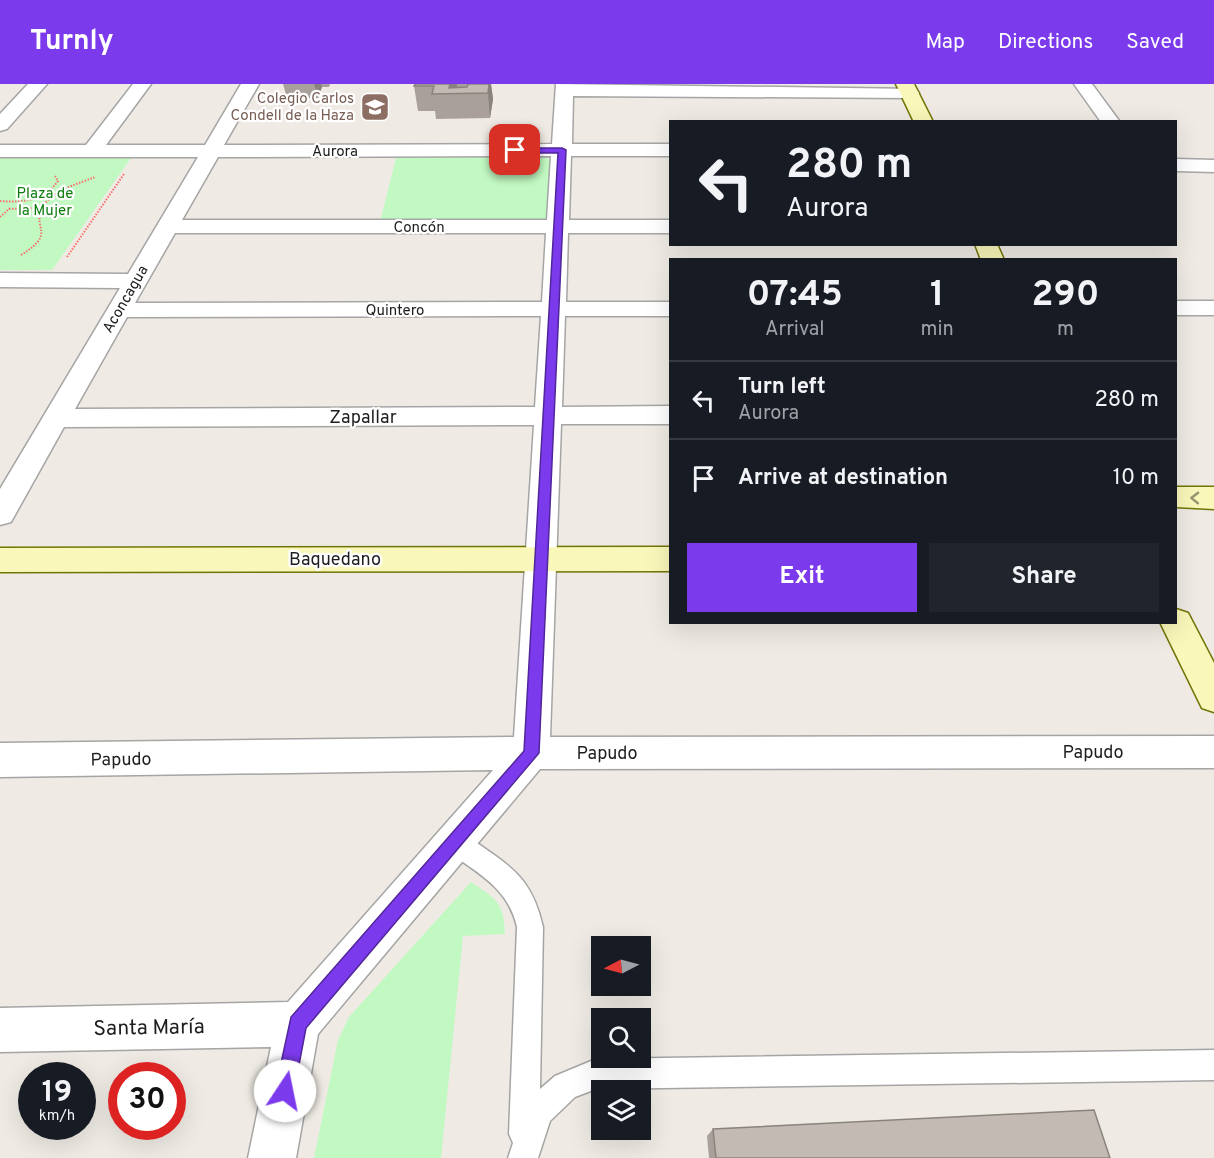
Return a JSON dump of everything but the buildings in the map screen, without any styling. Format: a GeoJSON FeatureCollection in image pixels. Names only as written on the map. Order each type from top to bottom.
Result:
{"type":"FeatureCollection","features":[{"type":"Feature","properties":{"kind":"street"},"geometry":{"type":"LineString","coordinates":[[0,125],[38,84]]}},
{"type":"Feature","properties":{"kind":"street"},"geometry":{"type":"LineString","coordinates":[[92,151],[142,84]]}},
{"type":"Feature","properties":{"kind":"street","name":"Aconcagua"},"geometry":{"type":"LineString","coordinates":[[0,514],[250,84]]}},
{"type":"Feature","properties":{"kind":"street"},"geometry":{"type":"LineString","coordinates":[[1083,84],[1110,120]]}},
{"type":"Feature","properties":{"kind":"street"},"geometry":{"type":"LineString","coordinates":[[272,1158],[298,1024],[531,753],[565,87],[908,88],[923,120]]}},
{"type":"Feature","properties":{"kind":"street","name":"Aurora"},"geometry":{"type":"LineString","coordinates":[[0,152],[92,151],[137,156],[212,151],[669,150]]}},
{"type":"Feature","properties":{"kind":"street"},"geometry":{"type":"LineString","coordinates":[[1177,165],[1214,166]]}},
{"type":"Feature","properties":{"kind":"street","name":"Concón"},"geometry":{"type":"LineString","coordinates":[[168,226],[669,227]]}},
{"type":"Feature","properties":{"kind":"street"},"geometry":{"type":"LineString","coordinates":[[0,280],[136,281]]}},
{"type":"Feature","properties":{"kind":"street"},"geometry":{"type":"LineString","coordinates":[[1177,308],[1214,308]]}},
{"type":"Feature","properties":{"kind":"street","name":"Quintero"},"geometry":{"type":"LineString","coordinates":[[119,310],[669,309]]}},
{"type":"Feature","properties":{"kind":"street","name":"Zapallar"},"geometry":{"type":"LineString","coordinates":[[56,418],[669,415]]}},
{"type":"Feature","properties":{"kind":"street"},"geometry":{"type":"LineString","coordinates":[[1177,497],[1214,498]]}},
{"type":"Feature","properties":{"kind":"street","name":"Baquedano"},"geometry":{"type":"LineString","coordinates":[[0,560],[669,559]]}},
{"type":"Feature","properties":{"kind":"street"},"geometry":{"type":"LineString","coordinates":[[1177,624],[1214,697]]}},
{"type":"Feature","properties":{"kind":"street","name":"Papudo"},"geometry":{"type":"LineString","coordinates":[[0,760],[531,753],[1214,752]]}},
{"type":"Feature","properties":{"kind":"street","name":"Santa María"},"geometry":{"type":"LineString","coordinates":[[0,1030],[298,1024]]}},
{"type":"Feature","properties":{"kind":"lane"},"geometry":{"type":"LineString","coordinates":[[454,842],[505,878],[522,898],[530,927],[523,1157]]}},
{"type":"Feature","properties":{"kind":"lane"},"geometry":{"type":"LineString","coordinates":[[523,1157],[538,1112],[566,1086],[596,1074],[1214,1065]]}},
{"type":"Feature","properties":{"kind":"path"},"geometry":{"type":"LineString","coordinates":[[11,259],[31,248],[43,236],[39,216],[47,201],[66,188],[137,156]]}},
{"type":"Feature","properties":{"kind":"path"},"geometry":{"type":"LineString","coordinates":[[51,281],[137,156]]}},
{"type":"Feature","properties":{"kind":"path"},"geometry":{"type":"LineString","coordinates":[[0,201],[15,202],[35,198],[51,190],[58,181],[53,174]]}},
{"type":"Feature","properties":{"kind":"path"},"geometry":{"type":"LineString","coordinates":[[0,218],[15,202]]}},
{"type":"Feature","properties":{"kind":"path"},"geometry":{"type":"LineString","coordinates":[[9,209],[42,208]]}},
{"type":"Feature","properties":{"kind":"green space"},"geometry":{"type":"Polygon","coordinates":[[[543,156],[552,161],[548,222],[380,222],[396,158],[543,156]]]}},
{"type":"Feature","properties":{"kind":"green space","name":"Plaza de la Mujer"},"geometry":{"type":"Polygon","coordinates":[[[0,157],[131,158],[52,270],[0,270],[0,157]]]}},
{"type":"Feature","properties":{"kind":"green space"},"geometry":{"type":"Polygon","coordinates":[[[471,882],[497,902],[503,915],[505,934],[463,936],[441,1158],[314,1158],[338,1040],[349,1017],[471,882]]]}},
{"type":"Feature","properties":{"kind":"place","name":"Colegio Carlos Condell de la Haza"},"geometry":{"type":"Point","coordinates":[375,107]}},
{"type":"Feature","properties":{"kind":"route"},"geometry":{"type":"LineString","coordinates":[[285,1091],[298,1024],[531,753],[562,150],[515,150]]}}]}
